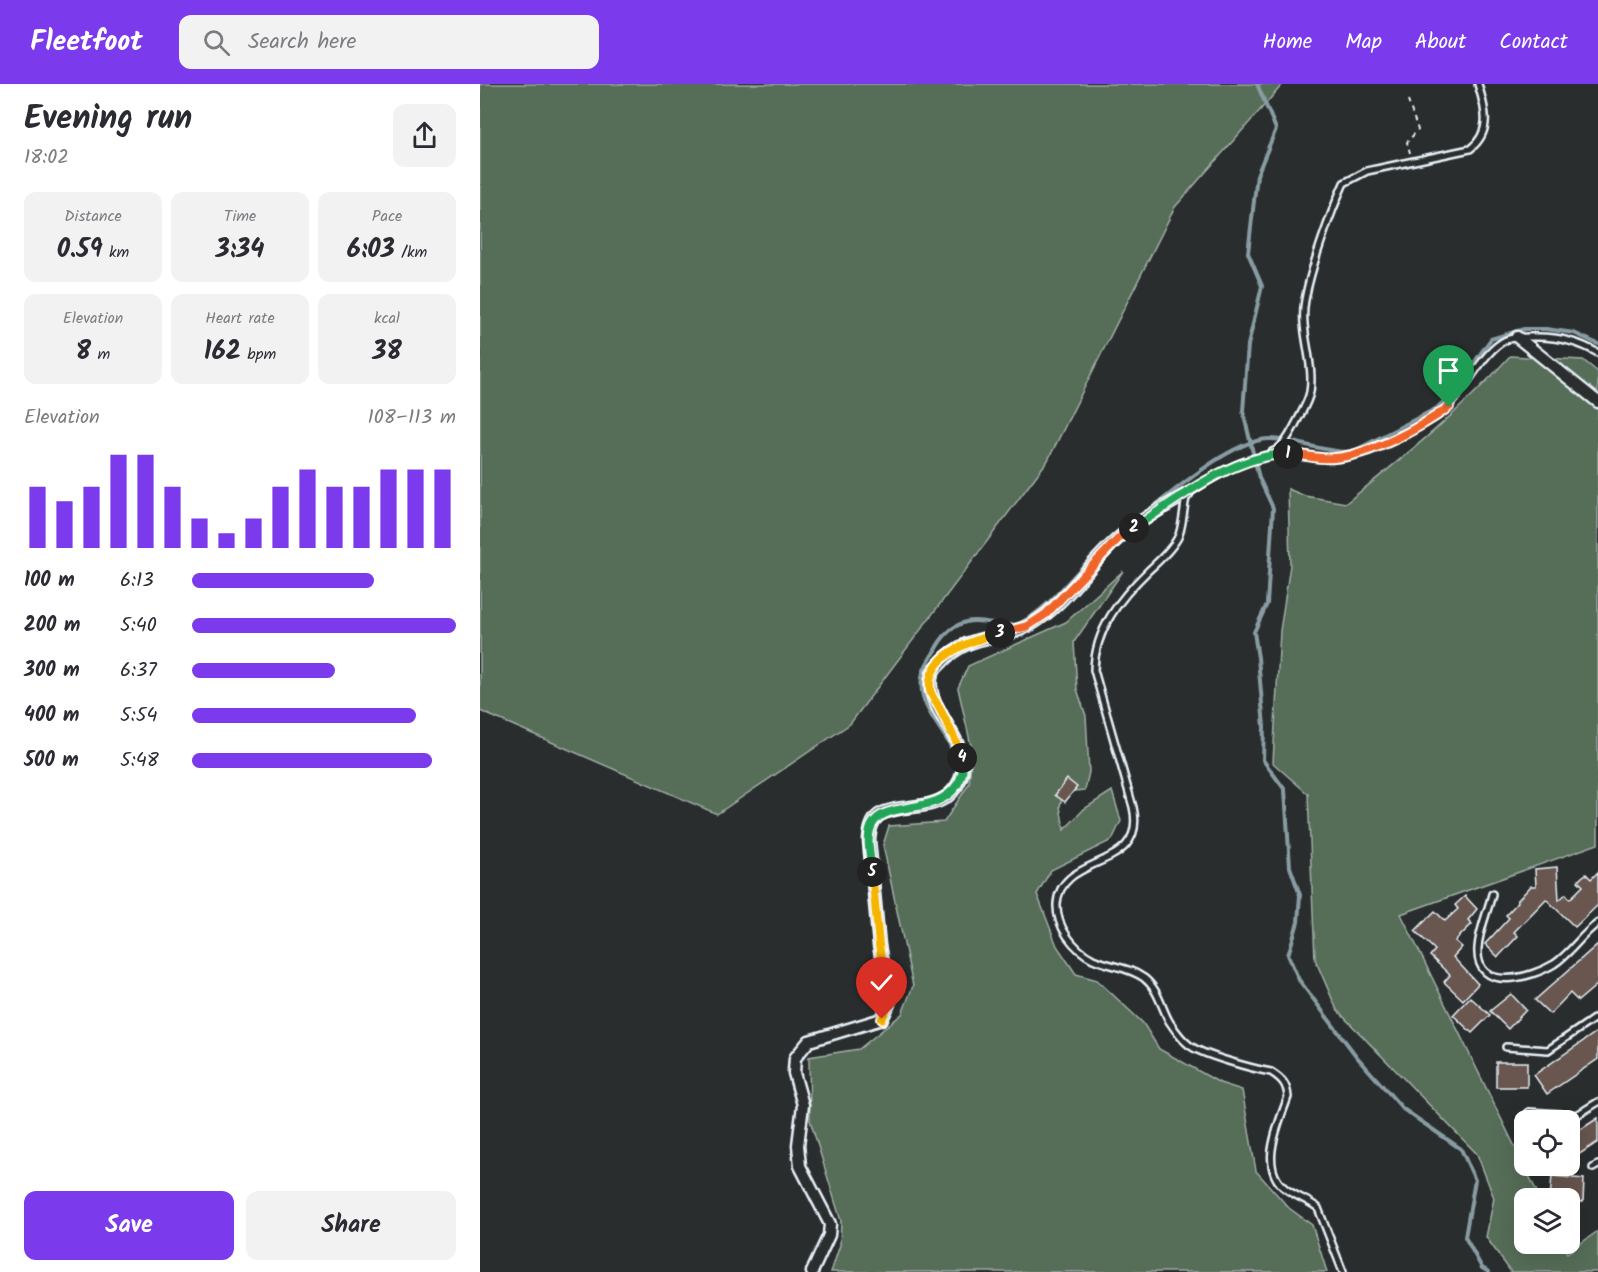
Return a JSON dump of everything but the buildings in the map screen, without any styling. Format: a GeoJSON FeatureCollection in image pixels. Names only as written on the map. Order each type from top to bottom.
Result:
{"type":"FeatureCollection","features":[{"type":"Feature","properties":{"kind":"street"},"geometry":{"type":"LineString","coordinates":[[1517,337],[1598,402]]}},
{"type":"Feature","properties":{"kind":"street"},"geometry":{"type":"LineString","coordinates":[[812,1272],[829,1235],[830,1224],[800,1166],[798,1145],[803,1105],[794,1073],[795,1058],[809,1041],[882,1019],[889,1004],[879,945],[869,840],[871,826],[879,815],[931,804],[951,793],[964,768],[959,746],[930,692],[932,673],[945,658],[967,642],[1028,626],[1046,614],[1121,536],[1187,494]]}},
{"type":"Feature","properties":{"kind":"lane"},"geometry":{"type":"LineString","coordinates":[[1343,1272],[1318,1208],[1310,1201],[1285,1189],[1278,1181],[1272,1165],[1272,1150],[1287,1097],[1287,1089],[1282,1079],[1271,1072],[1191,1047],[1177,1034],[1152,986],[1131,970],[1092,958],[1077,947],[1058,921],[1058,894],[1066,881],[1123,849],[1134,833],[1136,819],[1094,670],[1094,656],[1102,631],[1118,603],[1178,538],[1187,494],[1218,474],[1279,449],[1290,434],[1309,395],[1311,384],[1303,322],[1311,274],[1344,183],[1368,171],[1470,148],[1480,141],[1487,122],[1478,84]]}},
{"type":"Feature","properties":{"kind":"lane"},"geometry":{"type":"LineString","coordinates":[[1265,455],[1296,454],[1333,459],[1361,453],[1379,445],[1431,420],[1449,407],[1486,359],[1504,341],[1517,337],[1553,337],[1583,344],[1598,353]]}},
{"type":"Feature","properties":{"kind":"lane"},"geometry":{"type":"LineString","coordinates":[[1492,894],[1478,950],[1483,968],[1498,978],[1517,979],[1556,963],[1598,924]]}},
{"type":"Feature","properties":{"kind":"lane"},"geometry":{"type":"LineString","coordinates":[[1506,1047],[1548,1050],[1598,1016]]}},
{"type":"Feature","properties":{"kind":"lane"},"geometry":{"type":"LineString","coordinates":[[1580,1113],[1598,1102]]}},
{"type":"Feature","properties":{"kind":"path"},"geometry":{"type":"LineString","coordinates":[[1408,100],[1418,130],[1407,142],[1413,161]]}},
{"type":"Feature","properties":{"kind":"green space"},"geometry":{"type":"Polygon","coordinates":[[[480,84],[1283,84],[1175,207],[1048,460],[850,724],[717,814],[480,711],[480,84]]]}},
{"type":"Feature","properties":{"kind":"green space"},"geometry":{"type":"Polygon","coordinates":[[[1510,356],[1583,360],[1598,372],[1598,844],[1401,914],[1514,1145],[1514,1176],[1529,1176],[1535,1188],[1514,1188],[1514,1254],[1580,1254],[1580,1244],[1598,1231],[1598,1272],[1511,1272],[1486,1237],[1494,1198],[1477,1154],[1337,1010],[1315,959],[1308,794],[1273,763],[1280,631],[1290,565],[1288,489],[1305,496],[1346,503],[1452,415],[1510,356]]]}},
{"type":"Feature","properties":{"kind":"green space"},"geometry":{"type":"Polygon","coordinates":[[[1123,571],[1074,642],[1077,689],[1086,716],[1089,772],[1085,790],[1063,792],[1060,806],[1064,830],[1084,809],[1112,791],[1121,821],[1112,840],[1051,870],[1037,894],[1057,946],[1076,974],[1097,980],[1143,1023],[1159,1049],[1220,1083],[1242,1090],[1256,1171],[1289,1208],[1312,1225],[1327,1272],[831,1272],[840,1245],[841,1221],[810,1120],[809,1057],[859,1049],[902,1014],[913,986],[883,845],[889,826],[944,822],[969,784],[972,750],[958,688],[968,666],[1066,622],[1123,571]]]}},
{"type":"Feature","properties":{"kind":"waterway"},"geometry":{"type":"LineString","coordinates":[[1257,84],[1276,129],[1257,175],[1248,253],[1262,286],[1248,345],[1243,411],[1259,478],[1273,508],[1267,604],[1254,632],[1264,727],[1263,760],[1285,790],[1290,867],[1300,895],[1298,922],[1288,955],[1299,980],[1357,1057],[1403,1109],[1461,1149],[1475,1180],[1465,1237],[1482,1268],[1489,1272]]}},
{"type":"Feature","properties":{"kind":"waterway"},"geometry":{"type":"LineString","coordinates":[[1149,510],[1224,455],[1256,441],[1281,440],[1331,451],[1352,452],[1437,408],[1454,391],[1491,339],[1524,329],[1546,329],[1574,333],[1598,344]]}},
{"type":"Feature","properties":{"kind":"waterway"},"geometry":{"type":"LineString","coordinates":[[958,768],[950,746],[925,704],[921,686],[927,664],[940,642],[947,633],[966,622],[980,621],[1014,625],[1032,616],[1114,536]]}},
{"type":"Feature","properties":{"kind":"waterway"},"geometry":{"type":"LineString","coordinates":[[859,1021],[878,1014],[884,995]]}},
{"type":"Feature","properties":{"kind":"waterway"},"geometry":{"type":"LineString","coordinates":[[798,1104],[790,1079],[789,1063],[795,1049],[802,1043]]}},
{"type":"Feature","properties":{"kind":"route"},"geometry":{"type":"LineString","coordinates":[[882,1019],[889,1004],[879,945],[869,840],[871,826],[879,815],[931,804],[951,793],[959,781],[964,768],[959,746],[930,692],[932,673],[945,658],[967,642],[1028,626],[1046,614],[1121,536],[1173,501],[1237,464],[1268,454],[1296,454],[1333,459],[1361,453],[1431,420],[1449,407]]}}]}
